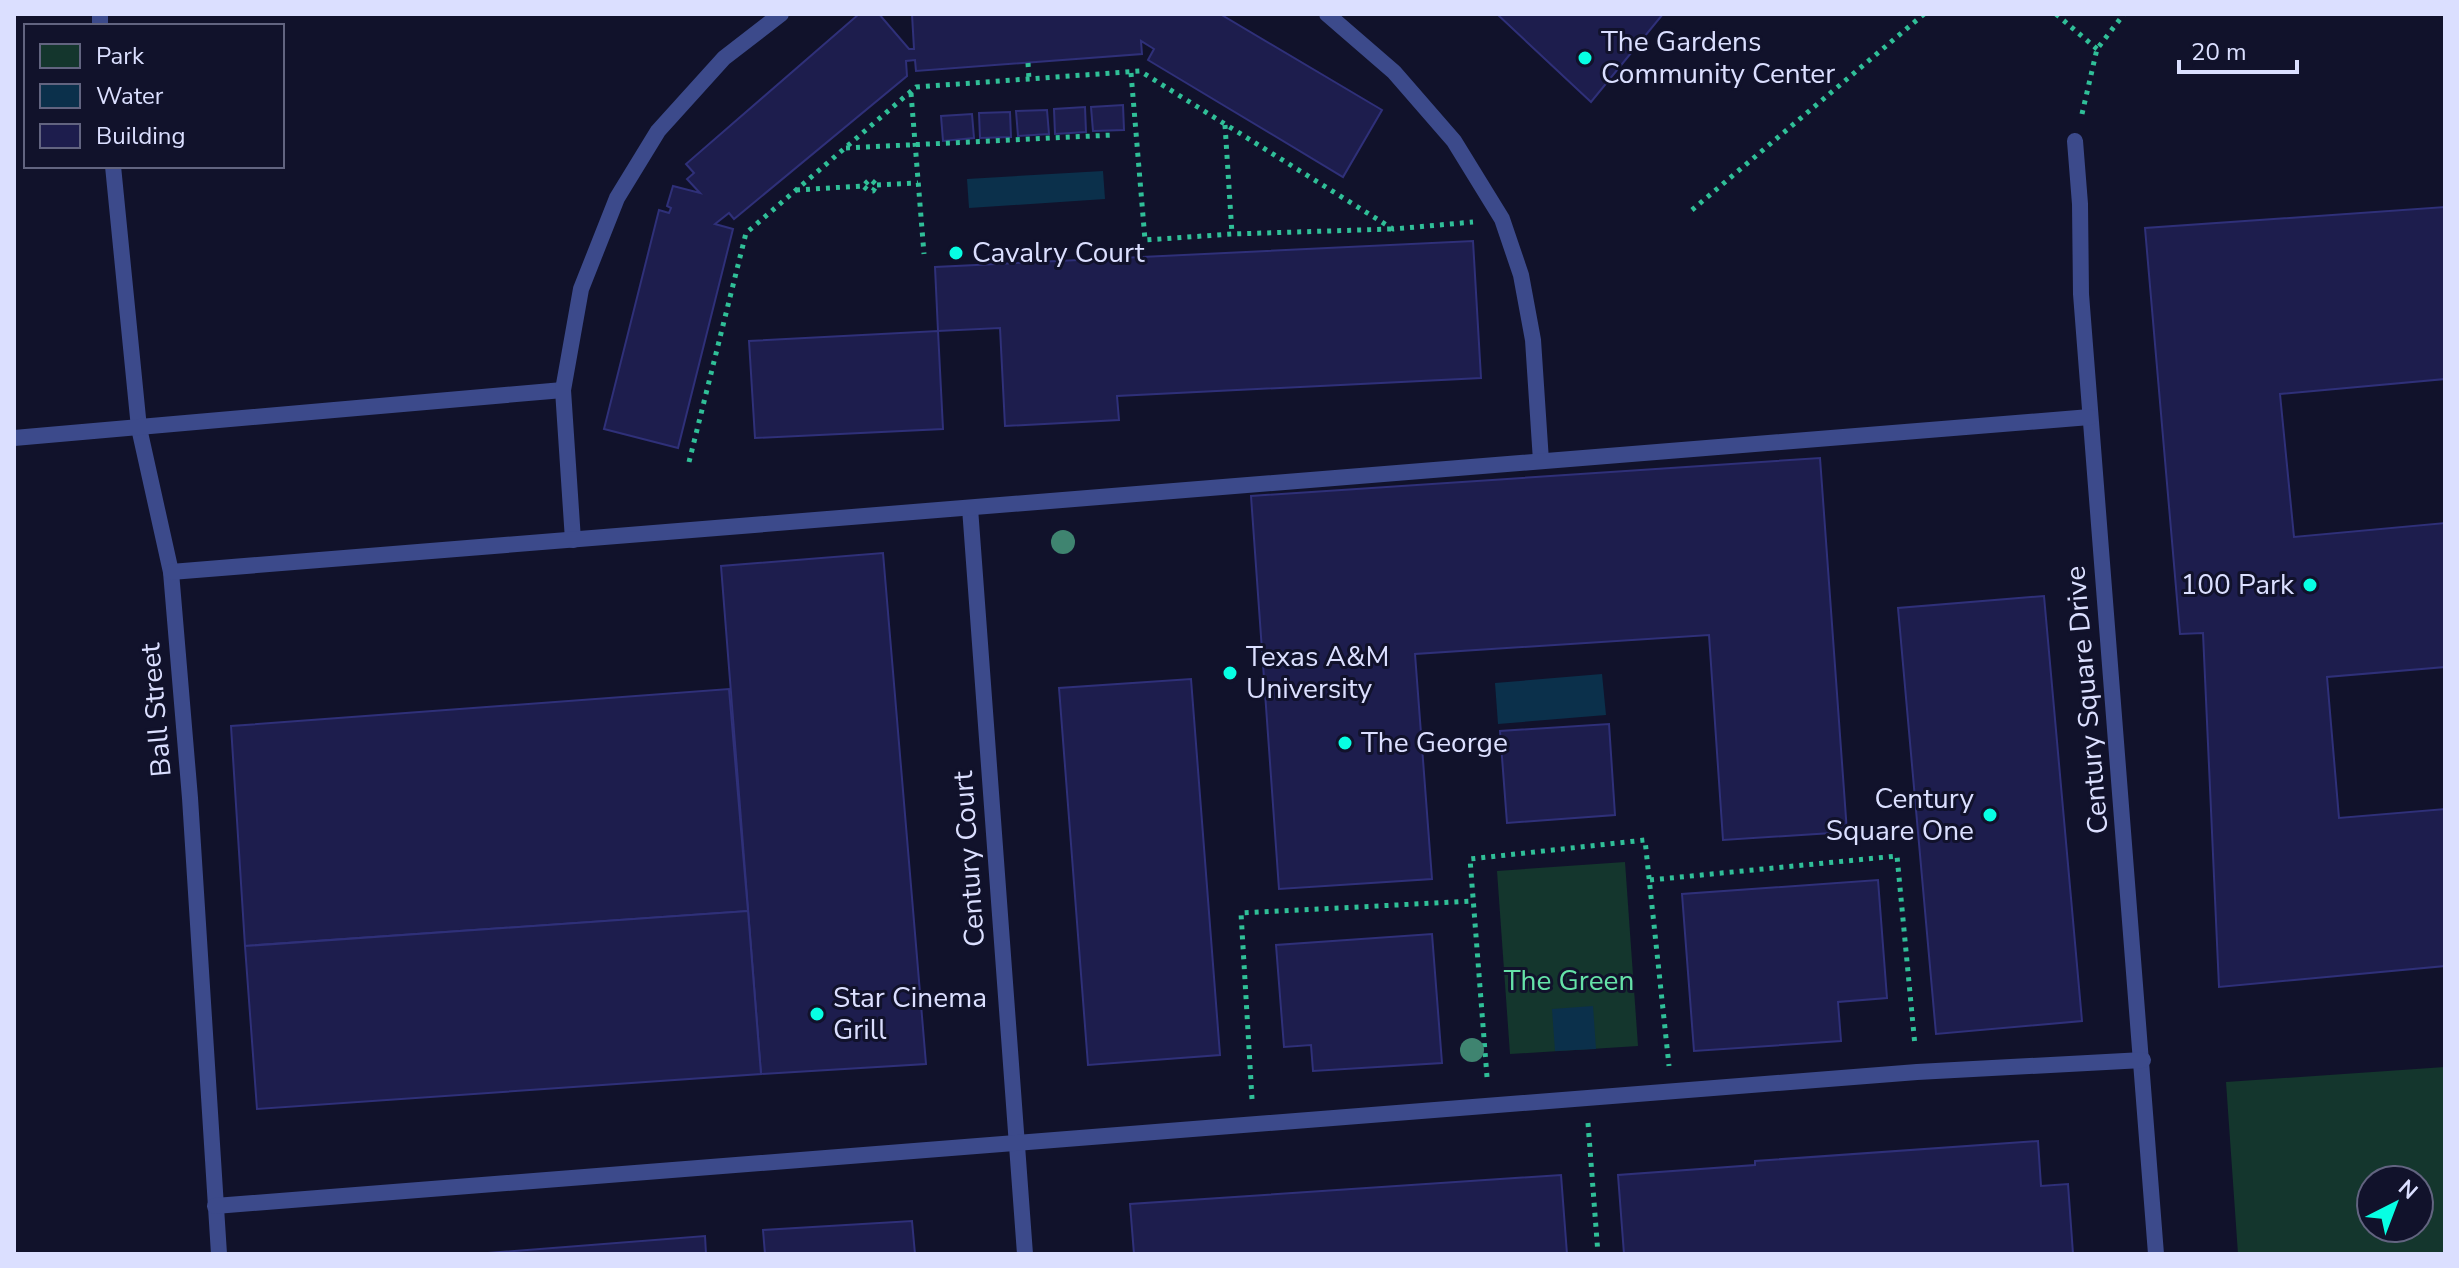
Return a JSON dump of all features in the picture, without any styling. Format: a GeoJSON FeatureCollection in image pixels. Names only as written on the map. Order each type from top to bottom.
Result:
{"type":"FeatureCollection","features":[{"type":"Feature","properties":{"kind":"lane"},"geometry":{"type":"LineString","coordinates":[[573,540],[563,390],[581,289],[617,198],[658,131],[724,58],[781,14]]}},
{"type":"Feature","properties":{"kind":"lane"},"geometry":{"type":"LineString","coordinates":[[1327,14],[1394,72],[1454,141],[1502,219],[1521,275],[1533,340],[1541,461]]}},
{"type":"Feature","properties":{"kind":"lane","name":"Century Square Drive"},"geometry":{"type":"LineString","coordinates":[[2075,141],[2080,204],[2081,294],[2156,1254]]}},
{"type":"Feature","properties":{"kind":"lane","name":"Ball Street"},"geometry":{"type":"LineString","coordinates":[[113,168],[139,428],[171,572],[190,798],[219,1254]]}},
{"type":"Feature","properties":{"kind":"lane"},"geometry":{"type":"LineString","coordinates":[[14,438],[563,390]]}},
{"type":"Feature","properties":{"kind":"lane"},"geometry":{"type":"LineString","coordinates":[[171,572],[2090,417]]}},
{"type":"Feature","properties":{"kind":"lane","name":"Century Court"},"geometry":{"type":"LineString","coordinates":[[970,508],[1025,1254]]}},
{"type":"Feature","properties":{"kind":"lane"},"geometry":{"type":"LineString","coordinates":[[215,1206],[1917,1072],[2143,1060]]}},
{"type":"Feature","properties":{"kind":"path"},"geometry":{"type":"LineString","coordinates":[[1692,210],[1924,14]]}},
{"type":"Feature","properties":{"kind":"path"},"geometry":{"type":"LineString","coordinates":[[2056,14],[2097,49]]}},
{"type":"Feature","properties":{"kind":"path"},"geometry":{"type":"LineString","coordinates":[[2075,141],[2097,49],[2124,14]]}},
{"type":"Feature","properties":{"kind":"path"},"geometry":{"type":"LineString","coordinates":[[1028,63],[1029,80]]}},
{"type":"Feature","properties":{"kind":"path"},"geometry":{"type":"LineString","coordinates":[[689,462],[746,233],[916,87],[1140,71],[1393,229]]}},
{"type":"Feature","properties":{"kind":"path"},"geometry":{"type":"LineString","coordinates":[[1131,73],[1145,240],[1393,229],[1502,219]]}},
{"type":"Feature","properties":{"kind":"path"},"geometry":{"type":"LineString","coordinates":[[911,92],[924,254]]}},
{"type":"Feature","properties":{"kind":"path"},"geometry":{"type":"LineString","coordinates":[[1225,124],[1232,234]]}},
{"type":"Feature","properties":{"kind":"path"},"geometry":{"type":"LineString","coordinates":[[845,148],[1113,135]]}},
{"type":"Feature","properties":{"kind":"path"},"geometry":{"type":"LineString","coordinates":[[795,190],[863,186],[870,179],[877,185],[918,183]]}},
{"type":"Feature","properties":{"kind":"path"},"geometry":{"type":"LineString","coordinates":[[1489,1106],[1470,859],[1645,840],[1672,1091]]}},
{"type":"Feature","properties":{"kind":"path"},"geometry":{"type":"LineString","coordinates":[[1650,880],[1897,856],[1917,1072]]}},
{"type":"Feature","properties":{"kind":"path"},"geometry":{"type":"LineString","coordinates":[[1254,1125],[1241,913],[1474,901]]}},
{"type":"Feature","properties":{"kind":"path"},"geometry":{"type":"LineString","coordinates":[[1586,1098],[1598,1254]]}},
{"type":"Feature","properties":{"kind":"green space","name":"The Green"},"geometry":{"type":"Polygon","coordinates":[[[1625,862],[1638,1046],[1510,1054],[1497,871],[1625,862]]]}},
{"type":"Feature","properties":{"kind":"green space"},"geometry":{"type":"Polygon","coordinates":[[[2445,1067],[2445,1254],[2238,1254],[2226,1082],[2445,1067]]]}},
{"type":"Feature","properties":{"kind":"water"},"geometry":{"type":"Polygon","coordinates":[[[1103,171],[1105,199],[969,208],[967,179],[1103,171]]]}},
{"type":"Feature","properties":{"kind":"water"},"geometry":{"type":"Polygon","coordinates":[[[1602,674],[1606,715],[1498,724],[1495,683],[1602,674]]]}},
{"type":"Feature","properties":{"kind":"water"},"geometry":{"type":"Polygon","coordinates":[[[1593,1006],[1596,1049],[1555,1051],[1552,1009],[1593,1006]]]}},
{"type":"Feature","properties":{"kind":"building"},"geometry":{"type":"Polygon","coordinates":[[[859,14],[879,14],[909,49],[914,49],[912,14],[1220,14],[1382,110],[1343,177],[1148,60],[1154,49],[1141,41],[1142,54],[916,71],[915,60],[906,61],[907,76],[734,219],[729,213],[715,224],[733,229],[678,448],[604,429],[659,210],[669,213],[671,208],[667,206],[673,186],[700,193],[687,179],[694,173],[686,164],[859,14]]]}},
{"type":"Feature","properties":{"kind":"building","name":"The Gardens Community Center"},"geometry":{"type":"Polygon","coordinates":[[[1497,14],[1663,14],[1591,102],[1497,14]]]}},
{"type":"Feature","properties":{"kind":"building"},"geometry":{"type":"Polygon","coordinates":[[[1123,105],[1124,130],[1093,131],[1091,107],[1123,105]]]}},
{"type":"Feature","properties":{"kind":"building"},"geometry":{"type":"Polygon","coordinates":[[[1085,107],[1086,132],[1055,134],[1054,109],[1085,107]]]}},
{"type":"Feature","properties":{"kind":"building"},"geometry":{"type":"Polygon","coordinates":[[[1047,110],[1049,134],[1018,136],[1016,111],[1047,110]]]}},
{"type":"Feature","properties":{"kind":"building"},"geometry":{"type":"Polygon","coordinates":[[[1010,112],[1011,137],[980,138],[979,113],[1010,112]]]}},
{"type":"Feature","properties":{"kind":"building"},"geometry":{"type":"Polygon","coordinates":[[[972,114],[974,138],[943,141],[941,116],[972,114]]]}},
{"type":"Feature","properties":{"kind":"building","name":"100 Park"},"geometry":{"type":"Polygon","coordinates":[[[2445,207],[2445,379],[2280,394],[2294,537],[2445,523],[2445,667],[2327,677],[2339,818],[2445,809],[2445,966],[2219,987],[2203,633],[2180,634],[2145,228],[2445,207]]]}},
{"type":"Feature","properties":{"kind":"building"},"geometry":{"type":"Polygon","coordinates":[[[1473,241],[1481,378],[1117,396],[1119,420],[1005,426],[1000,328],[938,331],[935,267],[1473,241]]]}},
{"type":"Feature","properties":{"kind":"building"},"geometry":{"type":"Polygon","coordinates":[[[938,331],[943,429],[755,438],[749,341],[938,331]]]}},
{"type":"Feature","properties":{"kind":"building","name":"The George"},"geometry":{"type":"Polygon","coordinates":[[[1820,458],[1847,832],[1723,840],[1709,635],[1415,654],[1432,879],[1279,889],[1251,496],[1820,458]]]}},
{"type":"Feature","properties":{"kind":"building"},"geometry":{"type":"Polygon","coordinates":[[[883,553],[926,1064],[761,1074],[721,566],[883,553]]]}},
{"type":"Feature","properties":{"kind":"building","name":"Century Square One"},"geometry":{"type":"Polygon","coordinates":[[[2044,596],[2082,1021],[1936,1034],[1898,608],[2044,596]]]}},
{"type":"Feature","properties":{"kind":"building"},"geometry":{"type":"Polygon","coordinates":[[[1191,679],[1220,1055],[1088,1065],[1059,688],[1191,679]]]}},
{"type":"Feature","properties":{"kind":"building"},"geometry":{"type":"Polygon","coordinates":[[[729,689],[748,911],[245,946],[231,726],[729,689]]]}},
{"type":"Feature","properties":{"kind":"building"},"geometry":{"type":"Polygon","coordinates":[[[1609,724],[1615,815],[1507,823],[1500,731],[1609,724]]]}},
{"type":"Feature","properties":{"kind":"building"},"geometry":{"type":"Polygon","coordinates":[[[1878,880],[1887,998],[1838,1002],[1841,1041],[1694,1051],[1682,894],[1878,880]]]}},
{"type":"Feature","properties":{"kind":"building"},"geometry":{"type":"Polygon","coordinates":[[[748,911],[761,1074],[257,1109],[245,946],[748,911]]]}},
{"type":"Feature","properties":{"kind":"building"},"geometry":{"type":"Polygon","coordinates":[[[1432,934],[1442,1063],[1313,1071],[1311,1045],[1284,1047],[1276,945],[1432,934]]]}},
{"type":"Feature","properties":{"kind":"building"},"geometry":{"type":"Polygon","coordinates":[[[2038,1141],[2041,1186],[2068,1184],[2073,1254],[1624,1254],[1618,1175],[1755,1165],[1755,1161],[2038,1141]]]}},
{"type":"Feature","properties":{"kind":"building"},"geometry":{"type":"Polygon","coordinates":[[[1561,1175],[1567,1254],[1134,1254],[1130,1204],[1561,1175]]]}},
{"type":"Feature","properties":{"kind":"building"},"geometry":{"type":"Polygon","coordinates":[[[912,1221],[915,1254],[765,1254],[763,1230],[912,1221]]]}},
{"type":"Feature","properties":{"kind":"building"},"geometry":{"type":"Polygon","coordinates":[[[705,1236],[706,1254],[475,1254],[705,1236]]]}},
{"type":"Feature","properties":{"kind":"place","name":"The Gardens Community Center"},"geometry":{"type":"Point","coordinates":[1585,58]}},
{"type":"Feature","properties":{"kind":"place","name":"Cavalry Court"},"geometry":{"type":"Point","coordinates":[956,253]}},
{"type":"Feature","properties":{"kind":"place","name":"100 Park"},"geometry":{"type":"Point","coordinates":[2310,585]}},
{"type":"Feature","properties":{"kind":"place","name":"Texas A&M University"},"geometry":{"type":"Point","coordinates":[1230,673]}},
{"type":"Feature","properties":{"kind":"place","name":"The George"},"geometry":{"type":"Point","coordinates":[1345,743]}},
{"type":"Feature","properties":{"kind":"place","name":"Century Square One"},"geometry":{"type":"Point","coordinates":[1990,815]}},
{"type":"Feature","properties":{"kind":"place","name":"Star Cinema Grill"},"geometry":{"type":"Point","coordinates":[817,1014]}}]}
